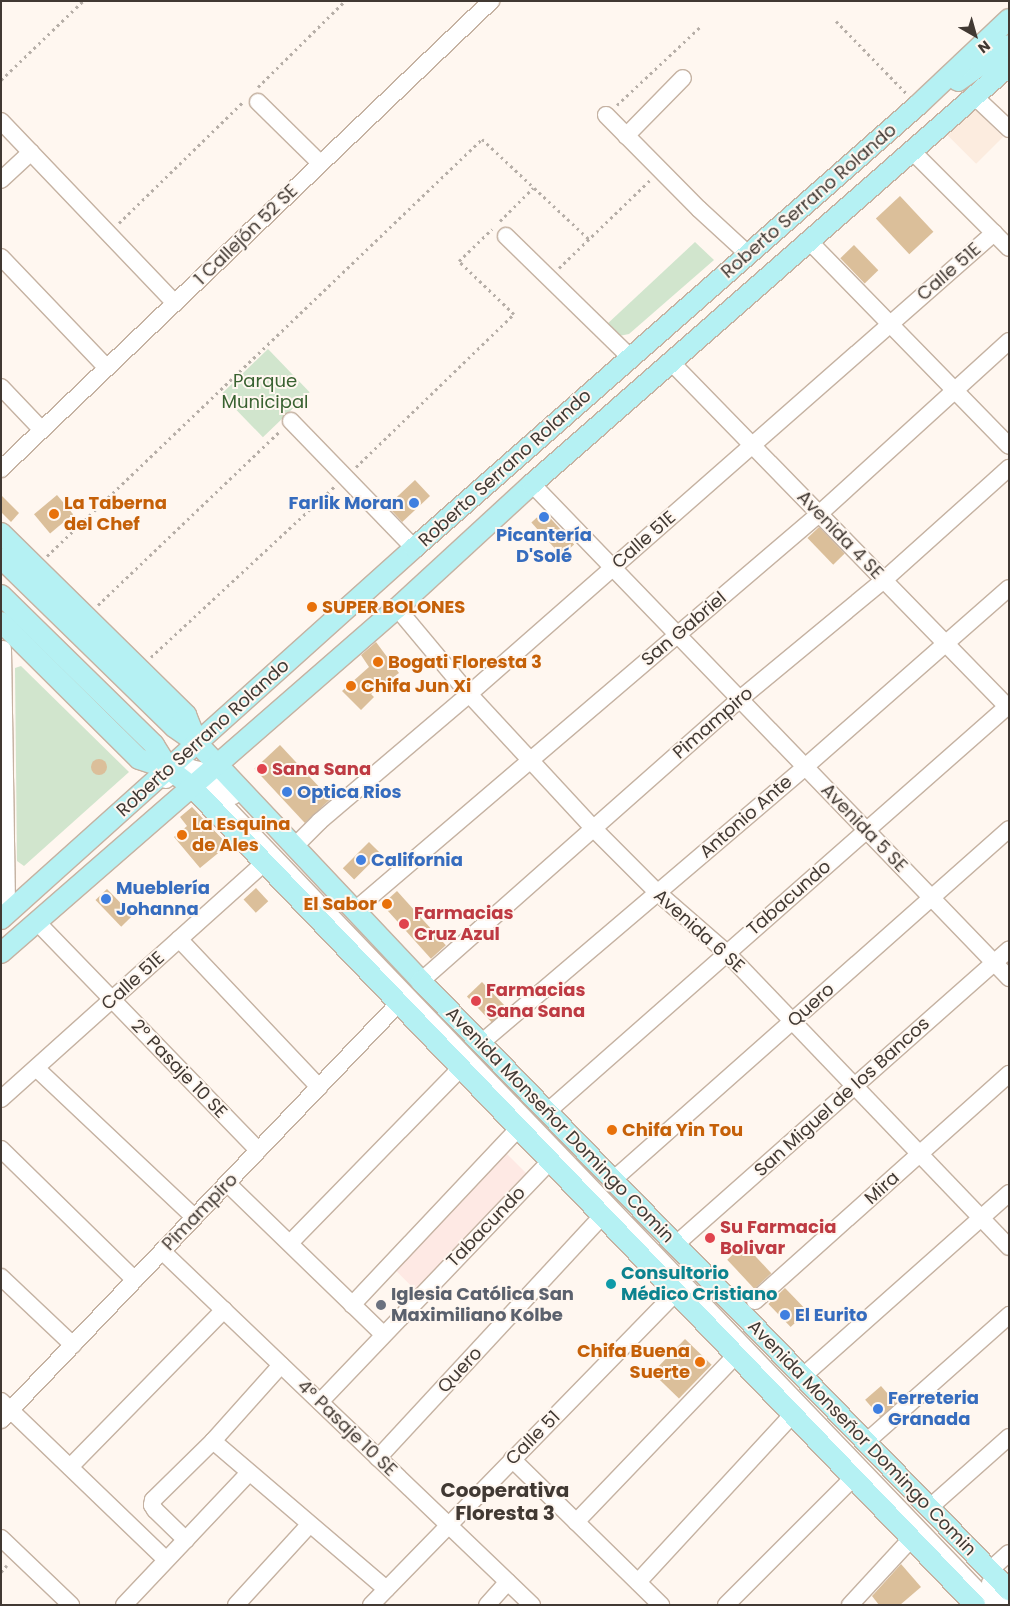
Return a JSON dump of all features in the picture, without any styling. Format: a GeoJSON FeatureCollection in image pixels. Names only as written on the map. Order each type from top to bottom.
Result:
{"type":"FeatureCollection","features":[{"type":"Feature","properties":{"kind":"main road","name":"Roberto Serrano Rolando"},"geometry":{"type":"LineString","coordinates":[[3,919],[171,771],[198,744],[414,548],[918,105],[1009,19]]}},
{"type":"Feature","properties":{"kind":"main road"},"geometry":{"type":"LineString","coordinates":[[882,136],[1009,45]]}},
{"type":"Feature","properties":{"kind":"main road","name":"Roberto Serrano Rolando"},"geometry":{"type":"LineString","coordinates":[[1,953],[397,608],[532,484],[1008,67]]}},
{"type":"Feature","properties":{"kind":"main road"},"geometry":{"type":"LineString","coordinates":[[1,533],[186,715],[198,744]]}},
{"type":"Feature","properties":{"kind":"main road"},"geometry":{"type":"LineString","coordinates":[[1,558],[174,727],[198,744]]}},
{"type":"Feature","properties":{"kind":"main road"},"geometry":{"type":"LineString","coordinates":[[1,595],[154,745],[171,771]]}},
{"type":"Feature","properties":{"kind":"main road"},"geometry":{"type":"LineString","coordinates":[[1,622],[139,759],[171,771]]}},
{"type":"Feature","properties":{"kind":"main road","name":"Avenida Monseñor Domingo Comin"},"geometry":{"type":"LineString","coordinates":[[198,744],[213,767],[295,846],[421,981],[1009,1590]]}},
{"type":"Feature","properties":{"kind":"main road","name":"Avenida Monseñor Domingo Comin"},"geometry":{"type":"LineString","coordinates":[[171,771],[191,786],[975,1605]]}},
{"type":"Feature","properties":{"kind":"street","name":"1 Callejón 52 SE"},"geometry":{"type":"LineString","coordinates":[[1,469],[483,4]]}},
{"type":"Feature","properties":{"kind":"street"},"geometry":{"type":"LineString","coordinates":[[626,136],[683,78]]}},
{"type":"Feature","properties":{"kind":"street"},"geometry":{"type":"LineString","coordinates":[[253,96],[320,163]]}},
{"type":"Feature","properties":{"kind":"street"},"geometry":{"type":"LineString","coordinates":[[974,96],[1009,129]]}},
{"type":"Feature","properties":{"kind":"street"},"geometry":{"type":"LineString","coordinates":[[606,115],[662,169],[699,209],[748,254]]}},
{"type":"Feature","properties":{"kind":"street"},"geometry":{"type":"LineString","coordinates":[[1,120],[175,303]]}},
{"type":"Feature","properties":{"kind":"street"},"geometry":{"type":"LineString","coordinates":[[912,151],[1009,248]]}},
{"type":"Feature","properties":{"kind":"street"},"geometry":{"type":"LineString","coordinates":[[1,180],[31,152]]}},
{"type":"Feature","properties":{"kind":"street","name":"Calle 51E"},"geometry":{"type":"LineString","coordinates":[[295,846],[320,821],[469,694],[994,233]]}},
{"type":"Feature","properties":{"kind":"street"},"geometry":{"type":"LineString","coordinates":[[506,236],[630,357]]}},
{"type":"Feature","properties":{"kind":"street"},"geometry":{"type":"LineString","coordinates":[[809,241],[1009,446]]}},
{"type":"Feature","properties":{"kind":"street"},"geometry":{"type":"LineString","coordinates":[[1,257],[107,368]]}},
{"type":"Feature","properties":{"kind":"street","name":"San Gabriel"},"geometry":{"type":"LineString","coordinates":[[355,910],[820,514],[1009,341]]}},
{"type":"Feature","properties":{"kind":"street","name":"Avenida 4 SE"},"geometry":{"type":"LineString","coordinates":[[671,362],[1008,706]]}},
{"type":"Feature","properties":{"kind":"street"},"geometry":{"type":"LineString","coordinates":[[1,387],[42,430]]}},
{"type":"Feature","properties":{"kind":"street"},"geometry":{"type":"LineString","coordinates":[[291,421],[414,548]]}},
{"type":"Feature","properties":{"kind":"street","name":"Pimampiro"},"geometry":{"type":"LineString","coordinates":[[421,981],[740,699],[884,580],[1009,468]]}},
{"type":"Feature","properties":{"kind":"street","name":"Avenida 5 SE"},"geometry":{"type":"LineString","coordinates":[[532,484],[1009,978]]}},
{"type":"Feature","properties":{"kind":"street","name":"Antonio Ante"},"geometry":{"type":"LineString","coordinates":[[481,1043],[805,767],[1009,588]]}},
{"type":"Feature","properties":{"kind":"street","name":"Avenida 6 SE"},"geometry":{"type":"LineString","coordinates":[[397,608],[469,694],[593,828],[658,893],[727,953],[1009,1248]]}},
{"type":"Feature","properties":{"kind":"street"},"geometry":{"type":"LineString","coordinates":[[3,649],[3,919]]}},
{"type":"Feature","properties":{"kind":"street","name":"Tabacundo"},"geometry":{"type":"LineString","coordinates":[[547,1112],[1008,706]]}},
{"type":"Feature","properties":{"kind":"street","name":"Roberto Serrano Rolando"},"geometry":{"type":"LineString","coordinates":[[171,771],[213,767]]}},
{"type":"Feature","properties":{"kind":"street","name":"Avenida Monseñor Domingo Comin"},"geometry":{"type":"LineString","coordinates":[[213,767],[1009,1603]]}},
{"type":"Feature","properties":{"kind":"street","name":"Roberto Serrano Rolando"},"geometry":{"type":"LineString","coordinates":[[1,942],[174,792],[191,786]]}},
{"type":"Feature","properties":{"kind":"street","name":"Avenida Monseñor Domingo Comin"},"geometry":{"type":"LineString","coordinates":[[191,786],[203,788],[214,794],[992,1605]]}},
{"type":"Feature","properties":{"kind":"street","name":"Quero"},"geometry":{"type":"LineString","coordinates":[[613,1180],[1009,829]]}},
{"type":"Feature","properties":{"kind":"street","name":"Calle 51E"},"geometry":{"type":"LineString","coordinates":[[1,1098],[264,863]]}},
{"type":"Feature","properties":{"kind":"street","name":"2° Pasaje 10 SE"},"geometry":{"type":"LineString","coordinates":[[37,922],[258,1150]]}},
{"type":"Feature","properties":{"kind":"street"},"geometry":{"type":"LineString","coordinates":[[179,939],[319,1087]]}},
{"type":"Feature","properties":{"kind":"street","name":"San Miguel de los Bancos"},"geometry":{"type":"LineString","coordinates":[[675,1245],[1009,949]]}},
{"type":"Feature","properties":{"kind":"street","name":"Pimampiro"},"geometry":{"type":"LineString","coordinates":[[4,1410],[73,1345],[398,1004]]}},
{"type":"Feature","properties":{"kind":"street"},"geometry":{"type":"LineString","coordinates":[[36,1068],[194,1217]]}},
{"type":"Feature","properties":{"kind":"street"},"geometry":{"type":"LineString","coordinates":[[290,1243],[460,1069]]}},
{"type":"Feature","properties":{"kind":"street","name":"Mira"},"geometry":{"type":"LineString","coordinates":[[755,1301],[1009,1074]]}},
{"type":"Feature","properties":{"kind":"street"},"geometry":{"type":"LineString","coordinates":[[352,1305],[518,1128]]}},
{"type":"Feature","properties":{"kind":"street"},"geometry":{"type":"LineString","coordinates":[[1,1149],[135,1280]]}},
{"type":"Feature","properties":{"kind":"street","name":"Tabacundo"},"geometry":{"type":"LineString","coordinates":[[320,1402],[550,1161]]}},
{"type":"Feature","properties":{"kind":"street"},"geometry":{"type":"LineString","coordinates":[[227,1183],[383,1334]]}},
{"type":"Feature","properties":{"kind":"street"},"geometry":{"type":"LineString","coordinates":[[802,1377],[1009,1193]]}},
{"type":"Feature","properties":{"kind":"street","name":"Quero"},"geometry":{"type":"LineString","coordinates":[[378,1458],[602,1216]]}},
{"type":"Feature","properties":{"kind":"street","name":"4° Pasaje 10 SE"},"geometry":{"type":"LineString","coordinates":[[162,1251],[532,1605]]}},
{"type":"Feature","properties":{"kind":"street"},"geometry":{"type":"LineString","coordinates":[[1,1277],[73,1345]]}},
{"type":"Feature","properties":{"kind":"street","name":"Calle 51"},"geometry":{"type":"LineString","coordinates":[[371,1605],[676,1293]]}},
{"type":"Feature","properties":{"kind":"street"},"geometry":{"type":"LineString","coordinates":[[70,1468],[224,1310]]}},
{"type":"Feature","properties":{"kind":"street"},"geometry":{"type":"LineString","coordinates":[[865,1443],[1009,1315]]}},
{"type":"Feature","properties":{"kind":"street"},"geometry":{"type":"LineString","coordinates":[[576,1522],[736,1355]]}},
{"type":"Feature","properties":{"kind":"street"},"geometry":{"type":"LineString","coordinates":[[186,1540],[155,1510],[152,1505],[154,1500],[213,1441],[281,1365]]}},
{"type":"Feature","properties":{"kind":"street"},"geometry":{"type":"LineString","coordinates":[[4,1410],[70,1468],[166,1560]]}},
{"type":"Feature","properties":{"kind":"street"},"geometry":{"type":"LineString","coordinates":[[638,1582],[793,1414]]}},
{"type":"Feature","properties":{"kind":"street"},"geometry":{"type":"LineString","coordinates":[[929,1508],[1009,1437]]}},
{"type":"Feature","properties":{"kind":"street"},"geometry":{"type":"LineString","coordinates":[[213,1441],[386,1589]]}},
{"type":"Feature","properties":{"kind":"street"},"geometry":{"type":"LineString","coordinates":[[512,1459],[662,1605]]}},
{"type":"Feature","properties":{"kind":"street"},"geometry":{"type":"LineString","coordinates":[[124,1605],[249,1473]]}},
{"type":"Feature","properties":{"kind":"street"},"geometry":{"type":"LineString","coordinates":[[726,1605],[854,1477]]}},
{"type":"Feature","properties":{"kind":"street"},"geometry":{"type":"LineString","coordinates":[[236,1605],[309,1525]]}},
{"type":"Feature","properties":{"kind":"street"},"geometry":{"type":"LineString","coordinates":[[1,1538],[71,1605]]}},
{"type":"Feature","properties":{"kind":"street"},"geometry":{"type":"LineString","coordinates":[[850,1605],[911,1539]]}},
{"type":"Feature","properties":{"kind":"street"},"geometry":{"type":"LineString","coordinates":[[990,1570],[1009,1553]]}},
{"type":"Feature","properties":{"kind":"street"},"geometry":{"type":"LineString","coordinates":[[487,1605],[508,1582]]}},
{"type":"Feature","properties":{"kind":"path"},"geometry":{"type":"LineString","coordinates":[[1,80],[83,1]]}},
{"type":"Feature","properties":{"kind":"path"},"geometry":{"type":"LineString","coordinates":[[109,233],[253,96],[345,1]]}},
{"type":"Feature","properties":{"kind":"path"},"geometry":{"type":"LineString","coordinates":[[836,21],[918,105]]}},
{"type":"Feature","properties":{"kind":"path"},"geometry":{"type":"LineString","coordinates":[[606,115],[701,26]]}},
{"type":"Feature","properties":{"kind":"path"},"geometry":{"type":"LineString","coordinates":[[35,567],[482,138],[589,240]]}},
{"type":"Feature","properties":{"kind":"path"},"geometry":{"type":"LineString","coordinates":[[550,278],[662,169]]}},
{"type":"Feature","properties":{"kind":"path"},"geometry":{"type":"LineString","coordinates":[[138,668],[345,477],[514,314],[459,261],[533,188]]}},
{"type":"Feature","properties":{"kind":"path"},"geometry":{"type":"LineString","coordinates":[[85,616],[291,421]]}},
{"type":"Feature","properties":{"kind":"shaded area"},"geometry":{"type":"Polygon","coordinates":[[[974,108],[1003,137],[976,164],[947,135],[974,108]]]}},
{"type":"Feature","properties":{"kind":"shaded area"},"geometry":{"type":"Polygon","coordinates":[[[507,1154],[531,1178],[417,1292],[393,1268],[507,1154]]]}},
{"type":"Feature","properties":{"kind":"green space"},"geometry":{"type":"Polygon","coordinates":[[[695,242],[714,260],[629,334],[619,336],[605,326],[695,242]]]}},
{"type":"Feature","properties":{"kind":"green space","name":"Parque Municipal"},"geometry":{"type":"Polygon","coordinates":[[[268,349],[310,392],[263,437],[221,394],[268,349]]]}},
{"type":"Feature","properties":{"kind":"green space"},"geometry":{"type":"Polygon","coordinates":[[[21,666],[129,772],[24,866],[17,861],[15,668],[21,666]]]}},
{"type":"Feature","properties":{"kind":"building"},"geometry":{"type":"Polygon","coordinates":[[[900,196],[933,232],[909,254],[876,219],[900,196]]]}},
{"type":"Feature","properties":{"kind":"building"},"geometry":{"type":"Polygon","coordinates":[[[854,245],[878,270],[865,283],[840,258],[854,245]]]}},
{"type":"Feature","properties":{"kind":"building"},"geometry":{"type":"Polygon","coordinates":[[[415,480],[430,496],[402,522],[387,506],[415,480]]]}},
{"type":"Feature","properties":{"kind":"building"},"geometry":{"type":"Polygon","coordinates":[[[1,495],[19,513],[11,522],[1,512],[1,495]]]}},
{"type":"Feature","properties":{"kind":"building","name":"La Taberna del Chef"},"geometry":{"type":"Polygon","coordinates":[[[57,495],[73,514],[50,533],[34,514],[57,495]]]}},
{"type":"Feature","properties":{"kind":"building"},"geometry":{"type":"Polygon","coordinates":[[[544,511],[574,544],[561,556],[531,522],[544,511]]]}},
{"type":"Feature","properties":{"kind":"building"},"geometry":{"type":"Polygon","coordinates":[[[819,527],[845,554],[833,565],[807,538],[819,527]]]}},
{"type":"Feature","properties":{"kind":"building"},"geometry":{"type":"Polygon","coordinates":[[[376,642],[399,673],[371,694],[374,697],[361,710],[342,691],[369,667],[361,655],[376,642]]]}},
{"type":"Feature","properties":{"kind":"building"},"geometry":{"type":"Polygon","coordinates":[[[280,745],[330,799],[305,823],[254,769],[280,745]]]}},
{"type":"Feature","properties":{"kind":"building"},"geometry":{"type":"Polygon","coordinates":[[[96,759],[102,759],[107,764],[105,773],[96,775],[91,770],[91,764],[96,759]]]}},
{"type":"Feature","properties":{"kind":"building"},"geometry":{"type":"Polygon","coordinates":[[[192,807],[228,845],[200,868],[174,837],[187,826],[180,817],[192,807]]]}},
{"type":"Feature","properties":{"kind":"building","name":"California"},"geometry":{"type":"Polygon","coordinates":[[[369,842],[380,853],[354,879],[343,868],[369,842]]]}},
{"type":"Feature","properties":{"kind":"building"},"geometry":{"type":"Polygon","coordinates":[[[256,888],[268,901],[256,913],[244,900],[256,888]]]}},
{"type":"Feature","properties":{"kind":"building"},"geometry":{"type":"Polygon","coordinates":[[[107,889],[133,916],[121,927],[95,900],[107,889]]]}},
{"type":"Feature","properties":{"kind":"building"},"geometry":{"type":"Polygon","coordinates":[[[397,891],[446,945],[431,959],[382,904],[397,891]]]}},
{"type":"Feature","properties":{"kind":"building"},"geometry":{"type":"Polygon","coordinates":[[[482,982],[507,1008],[492,1022],[467,997],[482,982]]]}},
{"type":"Feature","properties":{"kind":"building"},"geometry":{"type":"Polygon","coordinates":[[[744,1244],[771,1273],[754,1289],[727,1260],[744,1244]]]}},
{"type":"Feature","properties":{"kind":"building"},"geometry":{"type":"Polygon","coordinates":[[[785,1288],[807,1311],[791,1327],[768,1304],[785,1288]]]}},
{"type":"Feature","properties":{"kind":"building"},"geometry":{"type":"Polygon","coordinates":[[[685,1339],[712,1365],[679,1399],[652,1373],[685,1339]]]}},
{"type":"Feature","properties":{"kind":"building"},"geometry":{"type":"Polygon","coordinates":[[[881,1386],[896,1403],[880,1417],[865,1400],[881,1386]]]}},
{"type":"Feature","properties":{"kind":"building"},"geometry":{"type":"Polygon","coordinates":[[[901,1564],[921,1587],[900,1605],[879,1605],[872,1596],[901,1564]]]}},
{"type":"Feature","properties":{"kind":"place","name":"Farlik Moran"},"geometry":{"type":"Point","coordinates":[414,503]}},
{"type":"Feature","properties":{"kind":"place","name":"La Taberna del Chef"},"geometry":{"type":"Point","coordinates":[54,514]}},
{"type":"Feature","properties":{"kind":"place","name":"Picantería D'Solé"},"geometry":{"type":"Point","coordinates":[544,517]}},
{"type":"Feature","properties":{"kind":"place","name":"SUPER BOLONES"},"geometry":{"type":"Point","coordinates":[312,607]}},
{"type":"Feature","properties":{"kind":"place","name":"Bogati Floresta 3"},"geometry":{"type":"Point","coordinates":[378,662]}},
{"type":"Feature","properties":{"kind":"place","name":"Chifa Jun Xi"},"geometry":{"type":"Point","coordinates":[351,686]}},
{"type":"Feature","properties":{"kind":"place","name":"Sana Sana"},"geometry":{"type":"Point","coordinates":[262,769]}},
{"type":"Feature","properties":{"kind":"place","name":"Optica Rios"},"geometry":{"type":"Point","coordinates":[287,792]}},
{"type":"Feature","properties":{"kind":"place","name":"La Esquina de Ales"},"geometry":{"type":"Point","coordinates":[182,835]}},
{"type":"Feature","properties":{"kind":"place","name":"California"},"geometry":{"type":"Point","coordinates":[361,860]}},
{"type":"Feature","properties":{"kind":"place","name":"Mueblería Johanna"},"geometry":{"type":"Point","coordinates":[106,899]}},
{"type":"Feature","properties":{"kind":"place","name":"El Sabor"},"geometry":{"type":"Point","coordinates":[387,904]}},
{"type":"Feature","properties":{"kind":"place","name":"Farmacias Cruz Azul"},"geometry":{"type":"Point","coordinates":[404,924]}},
{"type":"Feature","properties":{"kind":"place","name":"Farmacias Sana Sana"},"geometry":{"type":"Point","coordinates":[476,1001]}},
{"type":"Feature","properties":{"kind":"place","name":"Chifa Yin Tou"},"geometry":{"type":"Point","coordinates":[612,1130]}},
{"type":"Feature","properties":{"kind":"place","name":"Su Farmacia Bolivar"},"geometry":{"type":"Point","coordinates":[710,1238]}},
{"type":"Feature","properties":{"kind":"place","name":"Consultorio Médico Cristiano"},"geometry":{"type":"Point","coordinates":[611,1284]}},
{"type":"Feature","properties":{"kind":"place","name":"Iglesia Católica San Maximiliano Kolbe"},"geometry":{"type":"Point","coordinates":[381,1305]}},
{"type":"Feature","properties":{"kind":"place","name":"El Eurito"},"geometry":{"type":"Point","coordinates":[785,1315]}},
{"type":"Feature","properties":{"kind":"place","name":"Chifa Buena Suerte"},"geometry":{"type":"Point","coordinates":[700,1362]}},
{"type":"Feature","properties":{"kind":"place","name":"Ferreteria Granada"},"geometry":{"type":"Point","coordinates":[878,1409]}},
{"type":"Feature","properties":{"kind":"district","name":"Cooperativa Floresta 3"},"geometry":{"type":"Point","coordinates":[505,1502]}}]}
